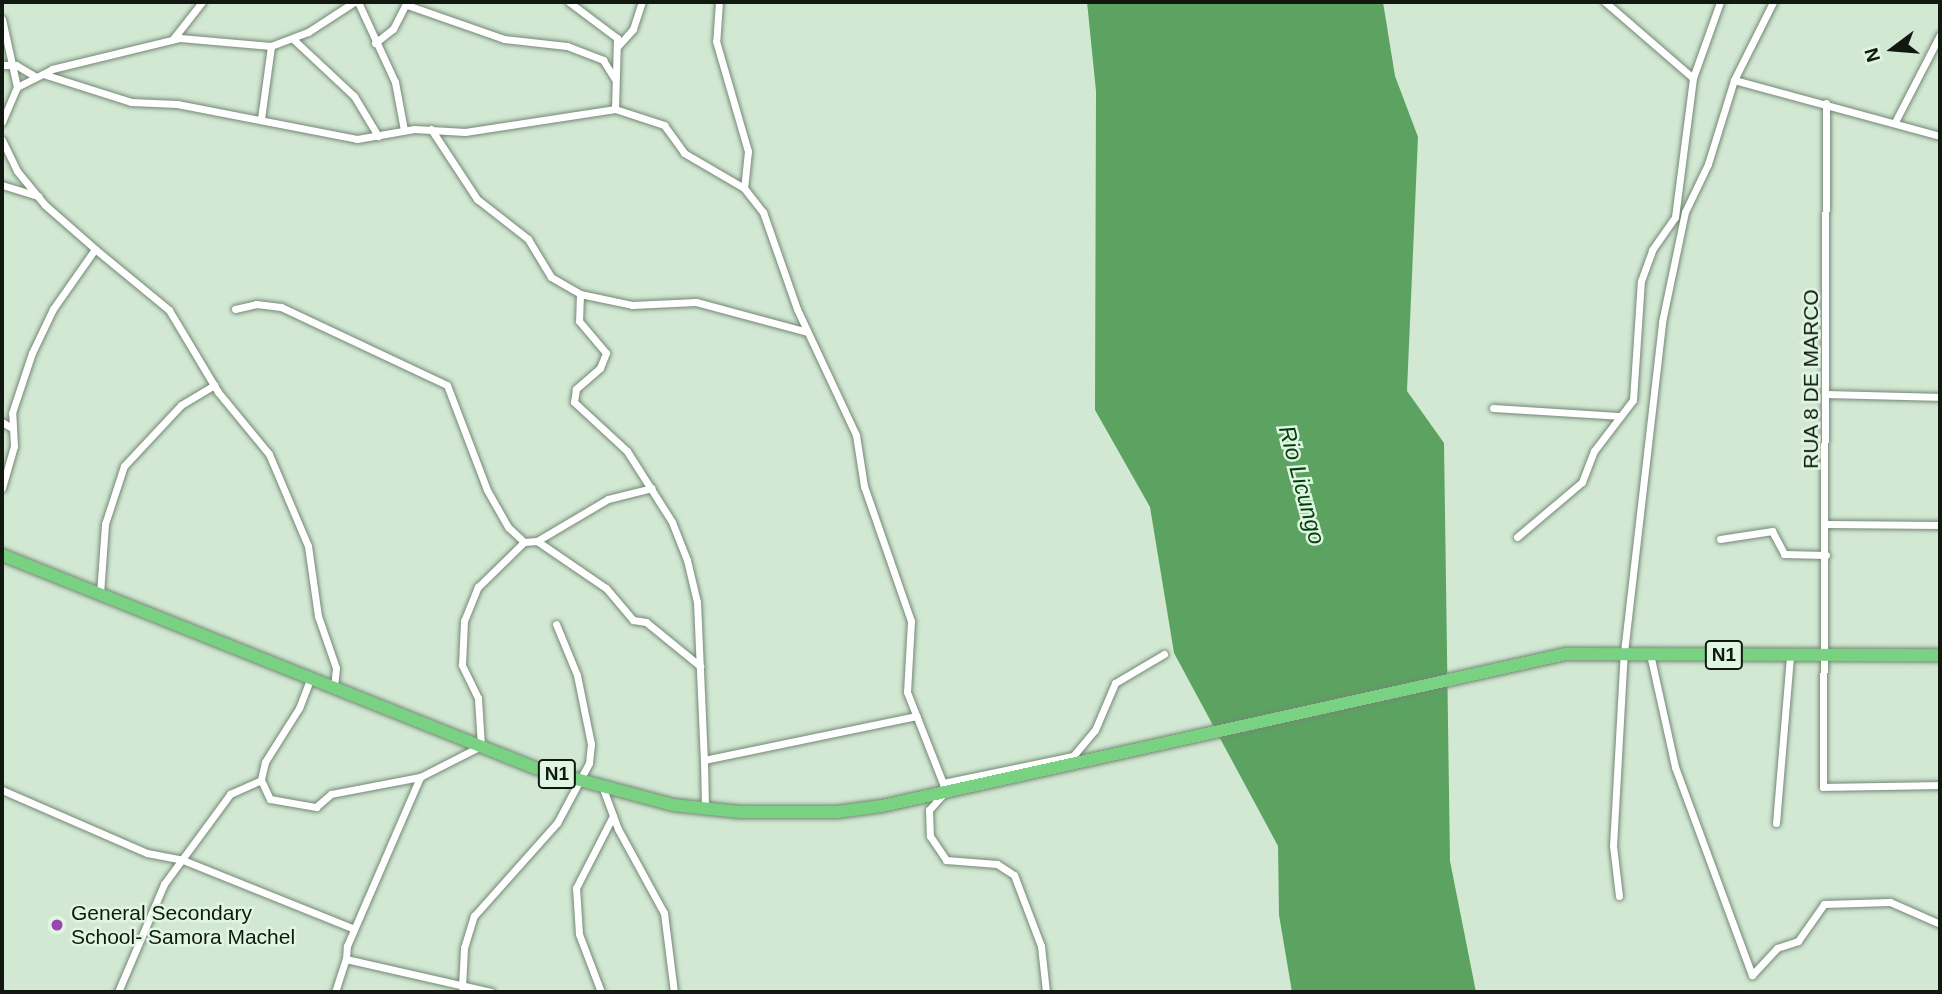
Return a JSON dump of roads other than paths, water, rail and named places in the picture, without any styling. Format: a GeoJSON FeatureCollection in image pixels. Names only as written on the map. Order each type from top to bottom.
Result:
{"type":"FeatureCollection","features":[{"type":"Feature","properties":{"kind":"highway","name":"N1"},"geometry":{"type":"LineString","coordinates":[[2,555],[481,746],[578,780],[705,809],[837,813],[1101,754],[1143,750],[1508,664],[1624,652],[1940,655]]}},
{"type":"Feature","properties":{"kind":"street"},"geometry":{"type":"LineString","coordinates":[[172,39],[202,2]]}},
{"type":"Feature","properties":{"kind":"street"},"geometry":{"type":"LineString","coordinates":[[17,87],[36,76],[127,47],[146,48],[172,39],[271,46],[293,39],[356,2],[395,82],[404,130]]}},
{"type":"Feature","properties":{"kind":"street"},"geometry":{"type":"LineString","coordinates":[[569,2],[612,31],[616,48],[615,109]]}},
{"type":"Feature","properties":{"kind":"street"},"geometry":{"type":"LineString","coordinates":[[616,48],[633,29],[642,2]]}},
{"type":"Feature","properties":{"kind":"street"},"geometry":{"type":"LineString","coordinates":[[719,2],[716,41],[748,151],[744,188]]}},
{"type":"Feature","properties":{"kind":"street"},"geometry":{"type":"LineString","coordinates":[[1605,2],[1693,78]]}},
{"type":"Feature","properties":{"kind":"street"},"geometry":{"type":"LineString","coordinates":[[1517,537],[1582,482],[1594,451],[1637,387],[1641,281],[1652,250],[1675,217],[1693,78],[1720,2]]}},
{"type":"Feature","properties":{"kind":"street"},"geometry":{"type":"LineString","coordinates":[[1619,895],[1613,834],[1624,652],[1662,323],[1677,238],[1734,80],[1773,2]]}},
{"type":"Feature","properties":{"kind":"street"},"geometry":{"type":"LineString","coordinates":[[375,43],[393,29],[406,4],[504,39],[567,46],[603,60],[615,79]]}},
{"type":"Feature","properties":{"kind":"street"},"geometry":{"type":"LineString","coordinates":[[2,19],[16,65],[17,87],[2,122]]}},
{"type":"Feature","properties":{"kind":"street"},"geometry":{"type":"LineString","coordinates":[[1895,122],[1940,35]]}},
{"type":"Feature","properties":{"kind":"street"},"geometry":{"type":"LineString","coordinates":[[293,39],[354,96],[378,136]]}},
{"type":"Feature","properties":{"kind":"street"},"geometry":{"type":"LineString","coordinates":[[261,118],[271,46]]}},
{"type":"Feature","properties":{"kind":"street"},"geometry":{"type":"LineString","coordinates":[[2,65],[16,65],[36,76]]}},
{"type":"Feature","properties":{"kind":"street"},"geometry":{"type":"LineString","coordinates":[[46,75],[131,102],[261,118],[329,136],[378,136],[404,130],[430,129],[465,132],[615,109],[653,118],[693,161],[744,188],[763,212],[778,245],[807,332],[856,435],[864,486],[911,621],[914,643],[905,681],[944,787]]}},
{"type":"Feature","properties":{"kind":"street"},"geometry":{"type":"LineString","coordinates":[[1734,80],[1940,136]]}},
{"type":"Feature","properties":{"kind":"street","name":"RUA 8 DE MARCO"},"geometry":{"type":"LineString","coordinates":[[1823,797],[1829,394],[1826,103]]}},
{"type":"Feature","properties":{"kind":"street"},"geometry":{"type":"LineString","coordinates":[[430,129],[477,199],[527,239],[551,277],[580,294],[632,305],[696,302],[807,332]]}},
{"type":"Feature","properties":{"kind":"street"},"geometry":{"type":"LineString","coordinates":[[2,140],[17,171],[39,196],[95,249],[169,310],[214,385],[269,454],[299,523],[315,580],[318,616],[336,668],[334,686]]}},
{"type":"Feature","properties":{"kind":"street"},"geometry":{"type":"LineString","coordinates":[[2,185],[39,196]]}},
{"type":"Feature","properties":{"kind":"street"},"geometry":{"type":"LineString","coordinates":[[2,488],[14,446],[12,428],[17,396],[41,333],[95,249]]}},
{"type":"Feature","properties":{"kind":"street"},"geometry":{"type":"LineString","coordinates":[[580,294],[579,321],[606,354],[600,369],[576,389],[575,402],[627,451],[652,488],[672,522],[695,585],[701,667],[705,809]]}},
{"type":"Feature","properties":{"kind":"street"},"geometry":{"type":"LineString","coordinates":[[234,309],[256,304],[281,307],[447,385],[487,490],[508,527],[524,542]]}},
{"type":"Feature","properties":{"kind":"street"},"geometry":{"type":"LineString","coordinates":[[100,594],[103,532],[124,466],[173,413],[214,385]]}},
{"type":"Feature","properties":{"kind":"street"},"geometry":{"type":"LineString","coordinates":[[1829,394],[1940,397]]}},
{"type":"Feature","properties":{"kind":"street"},"geometry":{"type":"LineString","coordinates":[[1493,408],[1619,416]]}},
{"type":"Feature","properties":{"kind":"street"},"geometry":{"type":"LineString","coordinates":[[2,422],[12,428]]}},
{"type":"Feature","properties":{"kind":"street"},"geometry":{"type":"LineString","coordinates":[[311,676],[299,708],[265,762],[261,780],[270,799],[316,807],[331,794],[420,777],[481,746],[478,698],[461,665],[464,621],[478,587],[524,542],[537,541],[608,499],[652,488]]}},
{"type":"Feature","properties":{"kind":"street"},"geometry":{"type":"LineString","coordinates":[[1828,524],[1940,525]]}},
{"type":"Feature","properties":{"kind":"street"},"geometry":{"type":"LineString","coordinates":[[1720,540],[1772,531],[1784,554],[1826,555]]}},
{"type":"Feature","properties":{"kind":"street"},"geometry":{"type":"LineString","coordinates":[[537,541],[606,588],[632,620],[646,622],[701,667]]}},
{"type":"Feature","properties":{"kind":"street"},"geometry":{"type":"LineString","coordinates":[[462,987],[464,948],[474,916],[557,823],[589,763],[591,744],[577,675],[556,624]]}},
{"type":"Feature","properties":{"kind":"street"},"geometry":{"type":"LineString","coordinates":[[1046,992],[1041,946],[1014,875],[997,864],[946,860],[937,854],[929,810],[944,787],[1073,756],[1095,730],[1115,683],[1164,654]]}},
{"type":"Feature","properties":{"kind":"street"},"geometry":{"type":"LineString","coordinates":[[1650,654],[1675,767],[1752,975],[1777,948],[1798,941],[1824,904],[1890,902],[1940,924]]}},
{"type":"Feature","properties":{"kind":"street"},"geometry":{"type":"LineString","coordinates":[[1776,823],[1790,655]]}},
{"type":"Feature","properties":{"kind":"street"},"geometry":{"type":"LineString","coordinates":[[704,760],[917,716]]}},
{"type":"Feature","properties":{"kind":"street"},"geometry":{"type":"LineString","coordinates":[[335,992],[346,959],[352,928],[420,777]]}},
{"type":"Feature","properties":{"kind":"street"},"geometry":{"type":"LineString","coordinates":[[118,992],[164,884],[230,794],[261,780]]}},
{"type":"Feature","properties":{"kind":"street"},"geometry":{"type":"LineString","coordinates":[[1823,787],[1940,785]]}},
{"type":"Feature","properties":{"kind":"street"},"geometry":{"type":"LineString","coordinates":[[602,786],[612,816],[664,913],[674,992]]}},
{"type":"Feature","properties":{"kind":"street"},"geometry":{"type":"LineString","coordinates":[[2,789],[136,848],[183,860],[352,928]]}},
{"type":"Feature","properties":{"kind":"street"},"geometry":{"type":"LineString","coordinates":[[601,992],[579,934],[576,888],[612,816]]}},
{"type":"Feature","properties":{"kind":"street"},"geometry":{"type":"LineString","coordinates":[[346,959],[491,992]]}},
{"type":"Feature","properties":{"kind":"water","name":"Rio Licungo"},"geometry":{"type":"Polygon","coordinates":[[[1087,2],[1383,2],[1395,76],[1418,137],[1407,391],[1444,443],[1450,861],[1476,992],[1292,992],[1279,915],[1278,846],[1174,653],[1150,507],[1095,410],[1096,91],[1087,2]]]}},
{"type":"Feature","properties":{"kind":"place","name":"General Secondary School- Samora Machel"},"geometry":{"type":"Point","coordinates":[57,925]}}]}
